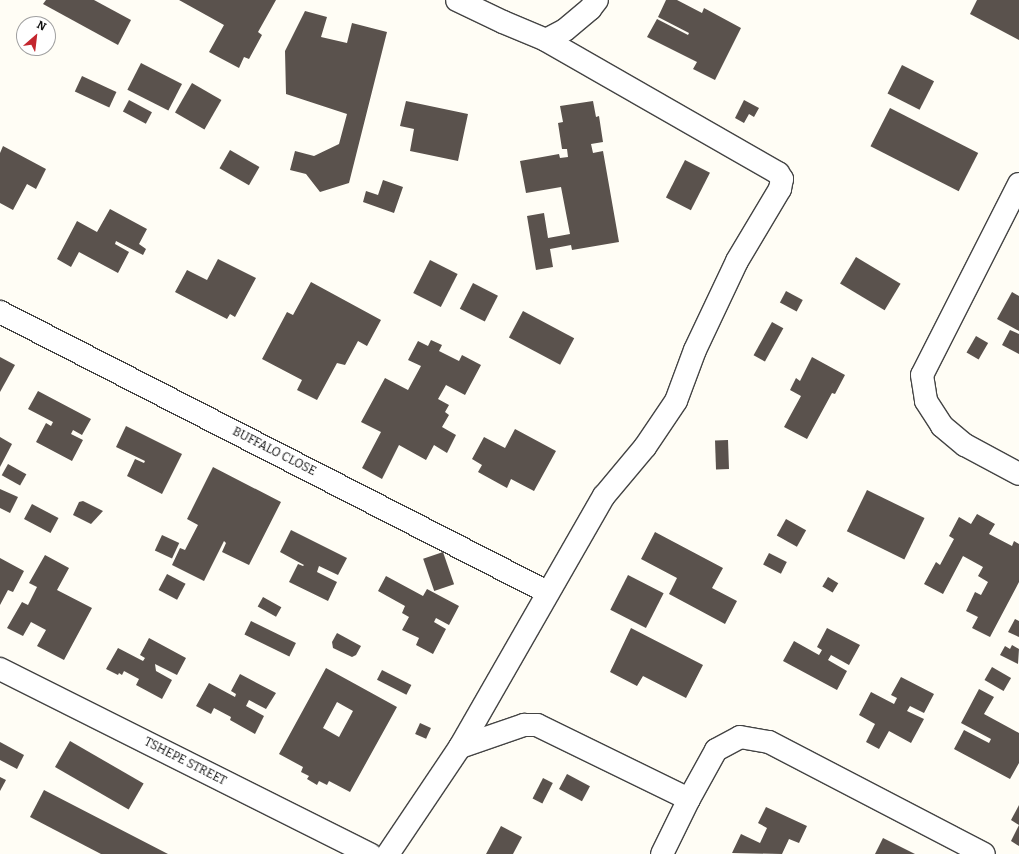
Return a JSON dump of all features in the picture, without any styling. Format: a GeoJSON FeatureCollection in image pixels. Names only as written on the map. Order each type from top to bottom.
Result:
{"type":"FeatureCollection","features":[{"type":"Feature","properties":{"kind":"street"},"geometry":{"type":"LineString","coordinates":[[388,854],[460,746],[547,592],[604,496],[645,447],[676,401],[695,350],[737,261],[780,189],[782,179],[778,173],[546,40],[503,22],[457,0]]}},
{"type":"Feature","properties":{"kind":"street"},"geometry":{"type":"LineString","coordinates":[[546,40],[565,30],[590,9],[597,0]]}},
{"type":"Feature","properties":{"kind":"street"},"geometry":{"type":"LineString","coordinates":[[1019,184],[922,375],[926,401],[942,426],[965,445],[1019,474]]}},
{"type":"Feature","properties":{"kind":"street","name":"BUFFALO CLOSE"},"geometry":{"type":"LineString","coordinates":[[0,312],[547,592]]}},
{"type":"Feature","properties":{"kind":"street","name":"TSHEPE STREET"},"geometry":{"type":"LineString","coordinates":[[0,669],[370,854]]}},
{"type":"Feature","properties":{"kind":"street"},"geometry":{"type":"LineString","coordinates":[[460,746],[524,725],[537,725],[689,799]]}},
{"type":"Feature","properties":{"kind":"street"},"geometry":{"type":"LineString","coordinates":[[662,854],[689,799],[716,750],[740,737],[769,742],[984,854]]}},
{"type":"Feature","properties":{"kind":"building"},"geometry":{"type":"Polygon","coordinates":[[[46,0],[94,0],[131,20],[118,45],[43,4],[46,0]]]}},
{"type":"Feature","properties":{"kind":"building"},"geometry":{"type":"Polygon","coordinates":[[[179,0],[276,0],[258,32],[262,35],[249,59],[244,57],[239,68],[209,52],[224,25],[179,0]]]}},
{"type":"Feature","properties":{"kind":"building"},"geometry":{"type":"Polygon","coordinates":[[[666,0],[677,0],[702,13],[704,8],[741,28],[715,80],[693,69],[697,62],[647,37],[657,19],[688,35],[689,33],[658,17],[666,0]]]}},
{"type":"Feature","properties":{"kind":"building"},"geometry":{"type":"Polygon","coordinates":[[[977,0],[1019,0],[1019,40],[970,14],[977,0]]]}},
{"type":"Feature","properties":{"kind":"building"},"geometry":{"type":"Polygon","coordinates":[[[305,11],[327,17],[321,37],[347,43],[352,23],[387,32],[349,183],[320,192],[306,174],[290,170],[295,151],[314,156],[339,144],[347,114],[286,94],[285,51],[305,11]]]}},
{"type":"Feature","properties":{"kind":"building"},"geometry":{"type":"Polygon","coordinates":[[[141,63],[182,84],[168,111],[127,90],[141,63]]]}},
{"type":"Feature","properties":{"kind":"building"},"geometry":{"type":"Polygon","coordinates":[[[902,65],[934,81],[920,110],[887,94],[902,65]]]}},
{"type":"Feature","properties":{"kind":"building"},"geometry":{"type":"Polygon","coordinates":[[[82,76],[116,92],[109,107],[75,91],[82,76]]]}},
{"type":"Feature","properties":{"kind":"building"},"geometry":{"type":"Polygon","coordinates":[[[192,83],[221,100],[204,129],[175,112],[192,83]]]}},
{"type":"Feature","properties":{"kind":"building"},"geometry":{"type":"Polygon","coordinates":[[[129,100],[152,112],[146,124],[123,111],[129,100]]]}},
{"type":"Feature","properties":{"kind":"building"},"geometry":{"type":"Polygon","coordinates":[[[744,100],[759,108],[754,117],[749,114],[744,123],[735,118],[744,100]]]}},
{"type":"Feature","properties":{"kind":"building"},"geometry":{"type":"Polygon","coordinates":[[[406,101],[468,114],[458,161],[410,151],[414,129],[400,126],[406,101]]]}},
{"type":"Feature","properties":{"kind":"building"},"geometry":{"type":"Polygon","coordinates":[[[593,101],[596,117],[599,116],[603,142],[591,144],[593,153],[603,151],[619,242],[572,250],[571,245],[550,249],[553,267],[536,270],[527,216],[544,213],[548,238],[570,234],[561,187],[526,193],[520,161],[559,154],[560,158],[568,157],[567,149],[562,149],[558,123],[563,122],[560,106],[593,101]]]}},
{"type":"Feature","properties":{"kind":"building"},"geometry":{"type":"Polygon","coordinates":[[[890,108],[978,153],[959,191],[870,146],[890,108]]]}},
{"type":"Feature","properties":{"kind":"building"},"geometry":{"type":"Polygon","coordinates":[[[3,146],[46,169],[36,189],[27,184],[13,210],[0,203],[0,153],[3,146]]]}},
{"type":"Feature","properties":{"kind":"building"},"geometry":{"type":"Polygon","coordinates":[[[230,150],[259,167],[249,185],[220,168],[230,150]]]}},
{"type":"Feature","properties":{"kind":"building"},"geometry":{"type":"Polygon","coordinates":[[[685,160],[710,173],[691,210],[666,197],[685,160]]]}},
{"type":"Feature","properties":{"kind":"building"},"geometry":{"type":"Polygon","coordinates":[[[383,180],[403,187],[394,213],[363,202],[366,191],[378,195],[383,180]]]}},
{"type":"Feature","properties":{"kind":"building"},"geometry":{"type":"Polygon","coordinates":[[[110,209],[147,229],[139,244],[146,249],[143,255],[116,241],[115,244],[129,252],[118,273],[79,252],[71,267],[57,259],[77,221],[97,232],[110,209]]]}},
{"type":"Feature","properties":{"kind":"building"},"geometry":{"type":"Polygon","coordinates":[[[856,257],[901,284],[885,310],[840,284],[856,257]]]}},
{"type":"Feature","properties":{"kind":"building"},"geometry":{"type":"Polygon","coordinates":[[[218,259],[256,278],[235,317],[230,314],[227,319],[175,292],[187,270],[207,280],[218,259]]]}},
{"type":"Feature","properties":{"kind":"building"},"geometry":{"type":"Polygon","coordinates":[[[430,260],[458,274],[441,307],[413,293],[430,260]]]}},
{"type":"Feature","properties":{"kind":"building"},"geometry":{"type":"Polygon","coordinates":[[[311,282],[381,320],[367,346],[358,341],[345,365],[337,363],[317,400],[297,390],[302,380],[262,359],[287,312],[293,315],[311,282]]]}},
{"type":"Feature","properties":{"kind":"building"},"geometry":{"type":"Polygon","coordinates":[[[473,283],[498,296],[485,322],[460,309],[473,283]]]}},
{"type":"Feature","properties":{"kind":"building"},"geometry":{"type":"Polygon","coordinates":[[[786,291],[803,300],[797,311],[780,302],[786,291]]]}},
{"type":"Feature","properties":{"kind":"building"},"geometry":{"type":"Polygon","coordinates":[[[1012,292],[1019,296],[1019,331],[997,319],[1012,292]]]}},
{"type":"Feature","properties":{"kind":"building"},"geometry":{"type":"Polygon","coordinates":[[[523,311],[574,338],[560,365],[509,337],[523,311]]]}},
{"type":"Feature","properties":{"kind":"building"},"geometry":{"type":"Polygon","coordinates":[[[772,322],[783,328],[765,362],[754,355],[772,322]]]}},
{"type":"Feature","properties":{"kind":"building"},"geometry":{"type":"Polygon","coordinates":[[[1010,330],[1019,334],[1019,354],[1002,345],[1010,330]]]}},
{"type":"Feature","properties":{"kind":"building"},"geometry":{"type":"Polygon","coordinates":[[[976,336],[988,343],[979,359],[966,352],[976,336]]]}},
{"type":"Feature","properties":{"kind":"building"},"geometry":{"type":"Polygon","coordinates":[[[431,340],[442,345],[439,351],[459,361],[462,355],[481,365],[465,395],[446,385],[438,399],[449,405],[445,412],[449,415],[442,427],[456,435],[447,453],[434,445],[426,460],[399,445],[382,479],[362,468],[381,432],[361,422],[385,378],[408,390],[421,366],[408,360],[418,341],[428,346],[431,340]]]}},
{"type":"Feature","properties":{"kind":"building"},"geometry":{"type":"Polygon","coordinates":[[[0,357],[15,365],[0,392],[0,357]]]}},
{"type":"Feature","properties":{"kind":"building"},"geometry":{"type":"Polygon","coordinates":[[[812,357],[845,375],[835,394],[832,393],[807,439],[784,427],[801,396],[790,390],[796,378],[800,381],[812,357]]]}},
{"type":"Feature","properties":{"kind":"building"},"geometry":{"type":"Polygon","coordinates":[[[38,391],[91,419],[82,435],[73,430],[71,434],[83,440],[72,461],[36,442],[46,423],[51,426],[53,422],[28,409],[38,391]]]}},
{"type":"Feature","properties":{"kind":"building"},"geometry":{"type":"Polygon","coordinates":[[[126,426],[182,454],[162,494],[127,476],[135,459],[144,463],[145,461],[116,447],[126,426]]]}},
{"type":"Feature","properties":{"kind":"building"},"geometry":{"type":"Polygon","coordinates":[[[515,429],[556,451],[534,491],[511,479],[507,488],[478,472],[482,465],[472,459],[484,437],[505,448],[515,429]]]}},
{"type":"Feature","properties":{"kind":"building"},"geometry":{"type":"Polygon","coordinates":[[[0,437],[12,444],[0,467],[0,437]]]}},
{"type":"Feature","properties":{"kind":"building"},"geometry":{"type":"Polygon","coordinates":[[[715,440],[728,440],[729,469],[716,469],[715,440]]]}},
{"type":"Feature","properties":{"kind":"building"},"geometry":{"type":"Polygon","coordinates":[[[8,464],[26,474],[20,486],[2,475],[8,464]]]}},
{"type":"Feature","properties":{"kind":"building"},"geometry":{"type":"Polygon","coordinates":[[[213,467],[281,502],[249,565],[222,552],[226,543],[224,541],[204,581],[172,565],[180,548],[185,550],[198,525],[187,519],[213,467]]]}},
{"type":"Feature","properties":{"kind":"building"},"geometry":{"type":"Polygon","coordinates":[[[0,489],[18,497],[10,513],[0,508],[0,489]]]}},
{"type":"Feature","properties":{"kind":"building"},"geometry":{"type":"Polygon","coordinates":[[[867,490],[925,518],[904,559],[847,531],[867,490]]]}},
{"type":"Feature","properties":{"kind":"building"},"geometry":{"type":"Polygon","coordinates":[[[83,501],[103,511],[91,524],[73,515],[79,502],[83,501]]]}},
{"type":"Feature","properties":{"kind":"building"},"geometry":{"type":"Polygon","coordinates":[[[32,504],[58,518],[51,533],[24,519],[32,504]]]}},
{"type":"Feature","properties":{"kind":"building"},"geometry":{"type":"Polygon","coordinates":[[[977,514],[995,524],[989,534],[1012,546],[1014,541],[1019,544],[1019,582],[990,637],[972,628],[978,617],[966,611],[975,592],[981,595],[988,582],[978,576],[983,567],[963,556],[943,594],[924,584],[936,562],[940,565],[954,539],[949,536],[959,517],[971,524],[977,514]]]}},
{"type":"Feature","properties":{"kind":"building"},"geometry":{"type":"Polygon","coordinates":[[[786,519],[806,530],[797,547],[777,536],[786,519]]]}},
{"type":"Feature","properties":{"kind":"building"},"geometry":{"type":"Polygon","coordinates":[[[291,530],[347,558],[338,575],[319,566],[317,572],[337,582],[328,601],[289,582],[298,564],[304,565],[280,552],[291,530]]]}},
{"type":"Feature","properties":{"kind":"building"},"geometry":{"type":"Polygon","coordinates":[[[655,532],[723,568],[712,588],[737,601],[725,624],[669,594],[677,578],[641,559],[655,532]]]}},
{"type":"Feature","properties":{"kind":"building"},"geometry":{"type":"Polygon","coordinates":[[[162,535],[179,543],[172,558],[155,550],[162,535]]]}},
{"type":"Feature","properties":{"kind":"building"},"geometry":{"type":"Polygon","coordinates":[[[443,552],[454,584],[434,591],[423,559],[443,552]]]}},
{"type":"Feature","properties":{"kind":"building"},"geometry":{"type":"Polygon","coordinates":[[[769,553],[787,562],[781,574],[763,565],[769,553]]]}},
{"type":"Feature","properties":{"kind":"building"},"geometry":{"type":"Polygon","coordinates":[[[45,555],[69,568],[57,590],[92,608],[64,660],[37,646],[46,630],[31,622],[23,636],[7,628],[22,602],[28,605],[37,587],[29,583],[45,555]]]}},
{"type":"Feature","properties":{"kind":"building"},"geometry":{"type":"Polygon","coordinates":[[[0,558],[24,571],[13,592],[8,590],[0,605],[0,558]]]}},
{"type":"Feature","properties":{"kind":"building"},"geometry":{"type":"Polygon","coordinates":[[[167,574],[186,584],[177,600],[159,590],[167,574]]]}},
{"type":"Feature","properties":{"kind":"building"},"geometry":{"type":"Polygon","coordinates":[[[628,575],[664,593],[646,628],[610,610],[628,575]]]}},
{"type":"Feature","properties":{"kind":"building"},"geometry":{"type":"Polygon","coordinates":[[[386,576],[423,596],[427,589],[459,606],[449,625],[436,618],[434,622],[446,629],[433,654],[416,645],[419,638],[402,630],[409,617],[402,613],[405,606],[378,591],[386,576]]]}},
{"type":"Feature","properties":{"kind":"building"},"geometry":{"type":"Polygon","coordinates":[[[828,577],[838,583],[833,593],[822,586],[828,577]]]}},
{"type":"Feature","properties":{"kind":"building"},"geometry":{"type":"Polygon","coordinates":[[[263,597],[281,607],[276,617],[258,607],[263,597]]]}},
{"type":"Feature","properties":{"kind":"building"},"geometry":{"type":"Polygon","coordinates":[[[1015,619],[1019,621],[1019,637],[1008,632],[1015,619]]]}},
{"type":"Feature","properties":{"kind":"building"},"geometry":{"type":"Polygon","coordinates":[[[251,621],[296,643],[289,656],[244,634],[251,621]]]}},
{"type":"Feature","properties":{"kind":"building"},"geometry":{"type":"Polygon","coordinates":[[[631,628],[703,665],[686,698],[643,676],[637,686],[610,672],[631,628]]]}},
{"type":"Feature","properties":{"kind":"building"},"geometry":{"type":"Polygon","coordinates":[[[827,628],[860,645],[849,665],[831,655],[828,660],[847,671],[837,690],[783,661],[794,641],[819,655],[822,650],[817,647],[827,628]]]}},
{"type":"Feature","properties":{"kind":"building"},"geometry":{"type":"Polygon","coordinates":[[[337,633],[361,646],[356,655],[352,657],[333,648],[332,642],[337,633]]]}},
{"type":"Feature","properties":{"kind":"building"},"geometry":{"type":"Polygon","coordinates":[[[149,638],[186,658],[177,675],[155,664],[156,671],[172,680],[162,699],[136,685],[139,679],[124,671],[122,675],[119,673],[118,675],[106,669],[118,648],[143,661],[145,658],[140,655],[149,638]]]}},
{"type":"Feature","properties":{"kind":"building"},"geometry":{"type":"Polygon","coordinates":[[[1012,645],[1019,649],[1018,664],[1000,655],[1005,646],[1010,649],[1012,645]]]}},
{"type":"Feature","properties":{"kind":"building"},"geometry":{"type":"Polygon","coordinates":[[[992,667],[1011,678],[1004,691],[984,680],[992,667]]]}},
{"type":"Feature","properties":{"kind":"building"},"geometry":{"type":"Polygon","coordinates":[[[326,668],[397,707],[350,792],[329,781],[327,785],[319,781],[317,785],[307,779],[309,776],[301,772],[303,767],[279,754],[326,668]],[[337,702],[323,728],[339,737],[353,711],[337,702]]]}},
{"type":"Feature","properties":{"kind":"building"},"geometry":{"type":"Polygon","coordinates":[[[382,670],[411,685],[406,695],[377,680],[382,670]]]}},
{"type":"Feature","properties":{"kind":"building"},"geometry":{"type":"Polygon","coordinates":[[[240,674],[276,693],[266,709],[249,700],[246,706],[264,716],[255,734],[230,720],[231,717],[214,708],[211,714],[196,706],[209,683],[235,697],[236,694],[231,691],[240,674]]]}},
{"type":"Feature","properties":{"kind":"building"},"geometry":{"type":"Polygon","coordinates":[[[901,677],[934,694],[924,713],[910,706],[907,711],[924,719],[911,743],[889,731],[879,749],[866,742],[875,724],[859,715],[871,692],[894,704],[897,698],[891,695],[901,677]]]}},
{"type":"Feature","properties":{"kind":"building"},"geometry":{"type":"Polygon","coordinates":[[[979,689],[994,697],[984,714],[1019,733],[1019,763],[1010,779],[954,749],[964,730],[989,743],[991,739],[961,723],[979,689]]]}},
{"type":"Feature","properties":{"kind":"building"},"geometry":{"type":"Polygon","coordinates":[[[420,723],[431,728],[426,739],[415,734],[420,723]]]}},
{"type":"Feature","properties":{"kind":"building"},"geometry":{"type":"Polygon","coordinates":[[[70,741],[144,784],[129,809],[55,767],[70,741]]]}},
{"type":"Feature","properties":{"kind":"building"},"geometry":{"type":"Polygon","coordinates":[[[0,742],[24,755],[17,769],[0,760],[0,742]]]}},
{"type":"Feature","properties":{"kind":"building"},"geometry":{"type":"Polygon","coordinates":[[[567,774],[590,786],[582,801],[559,789],[567,774]]]}},
{"type":"Feature","properties":{"kind":"building"},"geometry":{"type":"Polygon","coordinates":[[[0,777],[6,780],[0,791],[0,777]]]}},
{"type":"Feature","properties":{"kind":"building"},"geometry":{"type":"Polygon","coordinates":[[[543,778],[553,783],[542,803],[533,798],[543,778]]]}},
{"type":"Feature","properties":{"kind":"building"},"geometry":{"type":"Polygon","coordinates":[[[44,790],[168,854],[101,854],[30,817],[44,790]]]}},
{"type":"Feature","properties":{"kind":"building"},"geometry":{"type":"Polygon","coordinates":[[[1019,805],[1019,825],[1011,820],[1019,805]]]}},
{"type":"Feature","properties":{"kind":"building"},"geometry":{"type":"Polygon","coordinates":[[[766,807],[807,826],[799,843],[789,839],[782,854],[732,853],[741,834],[760,843],[767,828],[758,823],[766,807]]]}},
{"type":"Feature","properties":{"kind":"building"},"geometry":{"type":"Polygon","coordinates":[[[1019,825],[1019,846],[1011,841],[1019,825]]]}},
{"type":"Feature","properties":{"kind":"building"},"geometry":{"type":"Polygon","coordinates":[[[501,826],[522,837],[513,854],[486,854],[501,826]]]}},
{"type":"Feature","properties":{"kind":"building"},"geometry":{"type":"Polygon","coordinates":[[[883,838],[915,854],[875,854],[883,838]]]}}]}
